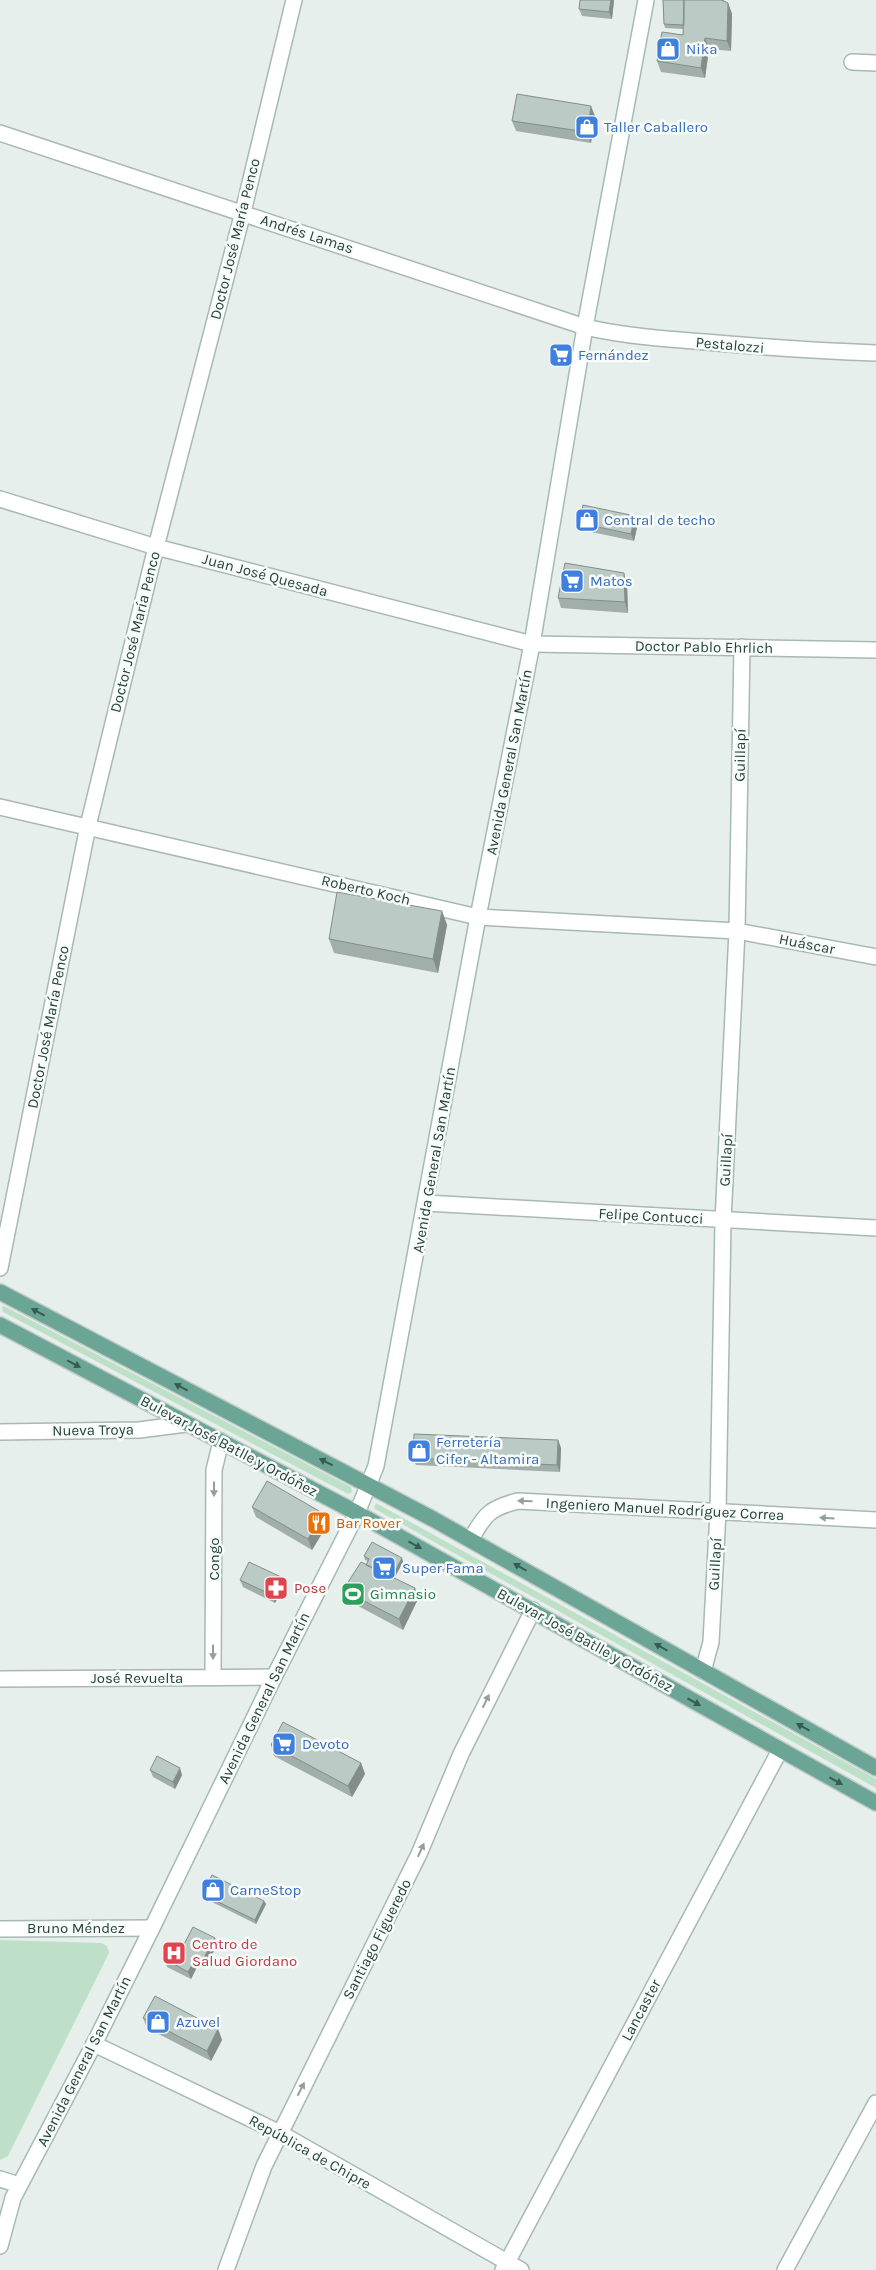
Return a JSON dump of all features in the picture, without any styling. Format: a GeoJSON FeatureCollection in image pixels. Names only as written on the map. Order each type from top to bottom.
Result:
{"type":"FeatureCollection","features":[{"type":"Feature","properties":{"kind":"main road","name":"Bulevar José Batlle y Ordóñez"},"geometry":{"type":"LineString","coordinates":[[0,1292],[471,1539],[876,1768]]}},
{"type":"Feature","properties":{"kind":"main road","name":"Bulevar José Batlle y Ordóñez"},"geometry":{"type":"LineString","coordinates":[[0,1325],[358,1513],[876,1804]]}},
{"type":"Feature","properties":{"kind":"street","name":"Doctor José María Penco"},"geometry":{"type":"LineString","coordinates":[[0,1268],[88,826],[156,547],[243,212],[294,0]]}},
{"type":"Feature","properties":{"kind":"street","name":"Avenida General San Martín"},"geometry":{"type":"LineString","coordinates":[[0,2246],[9,2208],[19,2185],[94,2044],[274,1677],[358,1513],[380,1454],[478,916],[532,644],[585,326],[646,0]]}},
{"type":"Feature","properties":{"kind":"street"},"geometry":{"type":"LineString","coordinates":[[852,62],[876,63]]}},
{"type":"Feature","properties":{"kind":"street","name":"Andrés Lamas"},"geometry":{"type":"LineString","coordinates":[[0,133],[585,326]]}},
{"type":"Feature","properties":{"kind":"street","name":"Pestalozzi"},"geometry":{"type":"LineString","coordinates":[[585,326],[612,333],[675,340],[782,349],[876,353]]}},
{"type":"Feature","properties":{"kind":"street","name":"Juan José Quesada"},"geometry":{"type":"LineString","coordinates":[[0,499],[156,547],[532,644]]}},
{"type":"Feature","properties":{"kind":"street","name":"Doctor Pablo Ehrlich"},"geometry":{"type":"LineString","coordinates":[[532,644],[876,650]]}},
{"type":"Feature","properties":{"kind":"street","name":"Guillapí"},"geometry":{"type":"LineString","coordinates":[[704,1671],[711,1642],[718,1512],[723,1221],[738,931],[742,647]]}},
{"type":"Feature","properties":{"kind":"street","name":"Roberto Koch"},"geometry":{"type":"LineString","coordinates":[[0,807],[478,916],[738,931]]}},
{"type":"Feature","properties":{"kind":"street","name":"Huáscar"},"geometry":{"type":"LineString","coordinates":[[738,931],[876,957]]}},
{"type":"Feature","properties":{"kind":"street","name":"Felipe Contucci"},"geometry":{"type":"LineString","coordinates":[[426,1203],[876,1228]]}},
{"type":"Feature","properties":{"kind":"street","name":"Nueva Troya"},"geometry":{"type":"LineString","coordinates":[[0,1432],[139,1430],[186,1424]]}},
{"type":"Feature","properties":{"kind":"street","name":"Congo"},"geometry":{"type":"LineString","coordinates":[[213,1678],[214,1470],[221,1441]]}},
{"type":"Feature","properties":{"kind":"street","name":"Ingeniero Manuel Rodríguez Correa"},"geometry":{"type":"LineString","coordinates":[[471,1539],[484,1516],[497,1506],[518,1500],[876,1520]]}},
{"type":"Feature","properties":{"kind":"street","name":"Santiago Figueredo"},"geometry":{"type":"LineString","coordinates":[[226,2270],[264,2166],[419,1854],[461,1754],[533,1610]]}},
{"type":"Feature","properties":{"kind":"street","name":"José Revuelta"},"geometry":{"type":"LineString","coordinates":[[0,1679],[274,1677]]}},
{"type":"Feature","properties":{"kind":"street","name":"Lancaster"},"geometry":{"type":"LineString","coordinates":[[504,2266],[780,1750]]}},
{"type":"Feature","properties":{"kind":"street","name":"Bruno Méndez"},"geometry":{"type":"LineString","coordinates":[[0,1929],[152,1928]]}},
{"type":"Feature","properties":{"kind":"street","name":"República de Chipre"},"geometry":{"type":"LineString","coordinates":[[94,2044],[280,2133],[504,2266],[521,2270]]}},
{"type":"Feature","properties":{"kind":"street"},"geometry":{"type":"LineString","coordinates":[[785,2270],[876,2104]]}},
{"type":"Feature","properties":{"kind":"street"},"geometry":{"type":"LineString","coordinates":[[0,2179],[19,2185]]}},
{"type":"Feature","properties":{"kind":"green space"},"geometry":{"type":"Polygon","coordinates":[[[4,1306],[351,1487],[352,1492],[348,1494],[3,1312],[2,1307],[4,1306]]]}},
{"type":"Feature","properties":{"kind":"green space"},"geometry":{"type":"Polygon","coordinates":[[[376,1503],[876,1779],[876,1788],[375,1509],[376,1503]]]}},
{"type":"Feature","properties":{"kind":"green space"},"geometry":{"type":"Polygon","coordinates":[[[0,1940],[101,1943],[107,1946],[109,1953],[8,2156],[0,2160],[0,1940]]]}},
{"type":"Feature","properties":{"kind":"building"},"geometry":{"type":"Polygon","coordinates":[[[580,0],[611,0],[609,12],[579,9],[580,0]]]}},
{"type":"Feature","properties":{"kind":"building"},"geometry":{"type":"Polygon","coordinates":[[[663,0],[684,0],[684,25],[664,24],[663,0]]]}},
{"type":"Feature","properties":{"kind":"building"},"geometry":{"type":"Polygon","coordinates":[[[684,0],[721,0],[728,3],[727,41],[705,38],[701,68],[657,61],[662,32],[683,35],[684,0]]]}},
{"type":"Feature","properties":{"kind":"building"},"geometry":{"type":"Polygon","coordinates":[[[517,94],[591,106],[587,132],[512,121],[517,94]]]}},
{"type":"Feature","properties":{"kind":"building"},"geometry":{"type":"Polygon","coordinates":[[[583,505],[635,516],[631,534],[579,523],[583,505]]]}},
{"type":"Feature","properties":{"kind":"building"},"geometry":{"type":"Polygon","coordinates":[[[565,563],[624,573],[625,602],[558,598],[565,563]]]}},
{"type":"Feature","properties":{"kind":"building"},"geometry":{"type":"Polygon","coordinates":[[[337,892],[442,911],[433,959],[329,939],[337,892]]]}},
{"type":"Feature","properties":{"kind":"building"},"geometry":{"type":"Polygon","coordinates":[[[414,1434],[558,1440],[557,1465],[413,1458],[414,1434]]]}},
{"type":"Feature","properties":{"kind":"building"},"geometry":{"type":"Polygon","coordinates":[[[267,1481],[319,1511],[320,1519],[308,1539],[252,1507],[267,1481]]]}},
{"type":"Feature","properties":{"kind":"building","name":"Super Fama"},"geometry":{"type":"Polygon","coordinates":[[[372,1542],[402,1558],[392,1577],[366,1565],[369,1559],[364,1556],[372,1542]]]}},
{"type":"Feature","properties":{"kind":"building"},"geometry":{"type":"Polygon","coordinates":[[[249,1562],[281,1577],[272,1595],[240,1580],[249,1562]]]}},
{"type":"Feature","properties":{"kind":"building"},"geometry":{"type":"Polygon","coordinates":[[[361,1562],[415,1588],[399,1619],[343,1590],[361,1562]]]}},
{"type":"Feature","properties":{"kind":"building"},"geometry":{"type":"Polygon","coordinates":[[[283,1722],[361,1763],[348,1786],[271,1745],[283,1722]]]}},
{"type":"Feature","properties":{"kind":"building"},"geometry":{"type":"Polygon","coordinates":[[[157,1756],[180,1768],[173,1782],[150,1770],[157,1756]]]}},
{"type":"Feature","properties":{"kind":"building"},"geometry":{"type":"Polygon","coordinates":[[[212,1875],[264,1901],[255,1920],[202,1894],[212,1875]]]}},
{"type":"Feature","properties":{"kind":"building"},"geometry":{"type":"Polygon","coordinates":[[[193,1927],[215,1938],[202,1961],[196,1958],[188,1972],[165,1959],[172,1946],[181,1950],[193,1927]]]}},
{"type":"Feature","properties":{"kind":"building"},"geometry":{"type":"Polygon","coordinates":[[[155,1996],[218,2029],[207,2051],[143,2018],[155,1996]]]}},
{"type":"Feature","properties":{"kind":"place","name":"Nika"},"geometry":{"type":"Point","coordinates":[668,49]}},
{"type":"Feature","properties":{"kind":"place","name":"Taller Caballero"},"geometry":{"type":"Point","coordinates":[587,127]}},
{"type":"Feature","properties":{"kind":"place","name":"Fernández"},"geometry":{"type":"Point","coordinates":[561,355]}},
{"type":"Feature","properties":{"kind":"place","name":"Central de techo"},"geometry":{"type":"Point","coordinates":[587,520]}},
{"type":"Feature","properties":{"kind":"place","name":"Matos"},"geometry":{"type":"Point","coordinates":[572,581]}},
{"type":"Feature","properties":{"kind":"place","name":"Ferretería Cifer - Altamira"},"geometry":{"type":"Point","coordinates":[419,1451]}},
{"type":"Feature","properties":{"kind":"place","name":"Bar Rover"},"geometry":{"type":"Point","coordinates":[319,1523]}},
{"type":"Feature","properties":{"kind":"place","name":"Super Fama"},"geometry":{"type":"Point","coordinates":[384,1568]}},
{"type":"Feature","properties":{"kind":"place","name":"Pose"},"geometry":{"type":"Point","coordinates":[276,1588]}},
{"type":"Feature","properties":{"kind":"place","name":"Gimnasio"},"geometry":{"type":"Point","coordinates":[353,1594]}},
{"type":"Feature","properties":{"kind":"place","name":"Devoto"},"geometry":{"type":"Point","coordinates":[284,1744]}},
{"type":"Feature","properties":{"kind":"place","name":"CarneStop"},"geometry":{"type":"Point","coordinates":[213,1890]}},
{"type":"Feature","properties":{"kind":"place","name":"Centro de Salud Giordano"},"geometry":{"type":"Point","coordinates":[174,1953]}},
{"type":"Feature","properties":{"kind":"place","name":"Azuvel"},"geometry":{"type":"Point","coordinates":[158,2022]}}]}
